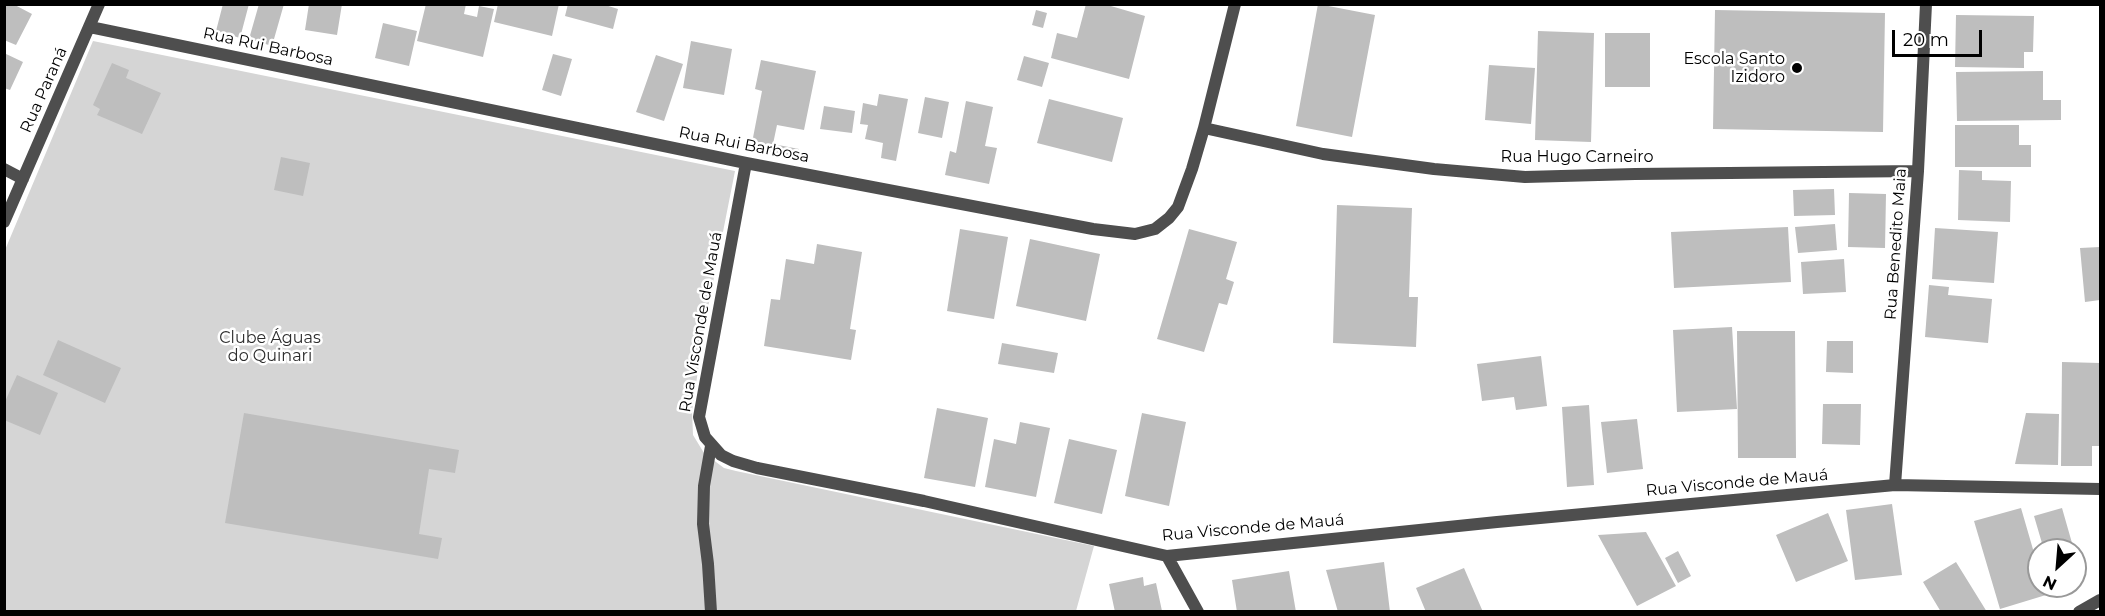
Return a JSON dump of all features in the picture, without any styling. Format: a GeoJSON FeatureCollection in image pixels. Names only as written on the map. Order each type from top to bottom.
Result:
{"type":"FeatureCollection","features":[{"type":"Feature","properties":{"kind":"street","name":"Rua Paraná"},"geometry":{"type":"LineString","coordinates":[[4,222],[99,4]]}},
{"type":"Feature","properties":{"kind":"street","name":"Rua Rui Barbosa"},"geometry":{"type":"LineString","coordinates":[[90,27],[746,163],[1081,227],[1135,234],[1155,229],[1178,207],[1204,128],[1235,4]]}},
{"type":"Feature","properties":{"kind":"street","name":"Rua Benedito Maia"},"geometry":{"type":"LineString","coordinates":[[1895,485],[1918,171],[1926,4]]}},
{"type":"Feature","properties":{"kind":"street","name":"Rua Hugo Carneiro"},"geometry":{"type":"LineString","coordinates":[[1204,128],[1323,154],[1434,169],[1525,177],[1918,171]]}},
{"type":"Feature","properties":{"kind":"street","name":"Rua Visconde de Mauá"},"geometry":{"type":"LineString","coordinates":[[746,163],[699,417],[705,437],[721,455],[757,468],[924,501],[1167,555],[1895,485],[2100,489]]}},
{"type":"Feature","properties":{"kind":"street"},"geometry":{"type":"LineString","coordinates":[[4,169],[23,179]]}},
{"type":"Feature","properties":{"kind":"street"},"geometry":{"type":"LineString","coordinates":[[711,446],[704,486],[703,524],[711,612]]}},
{"type":"Feature","properties":{"kind":"street"},"geometry":{"type":"LineString","coordinates":[[1167,555],[1198,612]]}},
{"type":"Feature","properties":{"kind":"street"},"geometry":{"type":"LineString","coordinates":[[2079,612],[2100,600]]}},
{"type":"Feature","properties":{"kind":"green space","name":"Clube Águas do Quinari"},"geometry":{"type":"Polygon","coordinates":[[[93,41],[735,171],[705,323],[692,411],[693,435],[704,453],[724,468],[736,471],[1094,546],[1076,611],[5,612],[5,250],[93,41]]]}},
{"type":"Feature","properties":{"kind":"building"},"geometry":{"type":"Polygon","coordinates":[[[4,4],[13,4],[32,14],[16,45],[4,40],[4,4]]]}},
{"type":"Feature","properties":{"kind":"building"},"geometry":{"type":"Polygon","coordinates":[[[223,4],[249,4],[240,38],[216,31],[223,4]]]}},
{"type":"Feature","properties":{"kind":"building"},"geometry":{"type":"Polygon","coordinates":[[[259,4],[284,4],[272,46],[249,39],[259,4]]]}},
{"type":"Feature","properties":{"kind":"building"},"geometry":{"type":"Polygon","coordinates":[[[309,4],[342,4],[337,35],[305,30],[309,4]]]}},
{"type":"Feature","properties":{"kind":"building"},"geometry":{"type":"Polygon","coordinates":[[[426,4],[466,4],[464,14],[477,17],[479,6],[494,9],[483,57],[417,41],[426,4]]]}},
{"type":"Feature","properties":{"kind":"building"},"geometry":{"type":"Polygon","coordinates":[[[498,4],[559,4],[552,36],[494,22],[498,4]]]}},
{"type":"Feature","properties":{"kind":"building"},"geometry":{"type":"Polygon","coordinates":[[[568,4],[602,4],[618,9],[613,29],[565,16],[568,4]]]}},
{"type":"Feature","properties":{"kind":"building"},"geometry":{"type":"Polygon","coordinates":[[[1086,4],[1104,4],[1145,16],[1129,79],[1051,58],[1057,33],[1077,38],[1086,4]]]}},
{"type":"Feature","properties":{"kind":"building"},"geometry":{"type":"Polygon","coordinates":[[[1318,4],[1375,15],[1352,137],[1296,126],[1318,4]]]}},
{"type":"Feature","properties":{"kind":"building"},"geometry":{"type":"Polygon","coordinates":[[[1036,10],[1047,13],[1043,28],[1032,25],[1036,10]]]}},
{"type":"Feature","properties":{"kind":"building","name":"Escola Santo Izidoro"},"geometry":{"type":"Polygon","coordinates":[[[1715,10],[1885,13],[1883,132],[1713,129],[1715,10]]]}},
{"type":"Feature","properties":{"kind":"building"},"geometry":{"type":"Polygon","coordinates":[[[1956,15],[2034,16],[2033,52],[2024,52],[2024,68],[1955,67],[1956,15]]]}},
{"type":"Feature","properties":{"kind":"building"},"geometry":{"type":"Polygon","coordinates":[[[383,23],[417,31],[409,66],[375,58],[383,23]]]}},
{"type":"Feature","properties":{"kind":"building"},"geometry":{"type":"Polygon","coordinates":[[[1538,31],[1594,33],[1591,142],[1535,140],[1538,31]]]}},
{"type":"Feature","properties":{"kind":"building"},"geometry":{"type":"Polygon","coordinates":[[[1605,33],[1650,33],[1650,87],[1605,87],[1605,33]]]}},
{"type":"Feature","properties":{"kind":"building"},"geometry":{"type":"Polygon","coordinates":[[[691,41],[732,49],[724,95],[683,88],[691,41]]]}},
{"type":"Feature","properties":{"kind":"building"},"geometry":{"type":"Polygon","coordinates":[[[4,53],[23,62],[10,90],[4,88],[4,53]]]}},
{"type":"Feature","properties":{"kind":"building"},"geometry":{"type":"Polygon","coordinates":[[[553,54],[572,59],[561,96],[542,90],[553,54]]]}},
{"type":"Feature","properties":{"kind":"building"},"geometry":{"type":"Polygon","coordinates":[[[656,55],[683,64],[664,121],[636,112],[656,55]]]}},
{"type":"Feature","properties":{"kind":"building"},"geometry":{"type":"Polygon","coordinates":[[[1024,56],[1049,63],[1042,87],[1017,80],[1024,56]]]}},
{"type":"Feature","properties":{"kind":"building"},"geometry":{"type":"Polygon","coordinates":[[[761,60],[816,71],[804,130],[777,125],[773,144],[799,149],[797,157],[751,148],[762,91],[755,89],[761,60]]]}},
{"type":"Feature","properties":{"kind":"building"},"geometry":{"type":"Polygon","coordinates":[[[112,63],[129,70],[126,78],[161,93],[142,134],[97,115],[100,109],[93,105],[112,63]]]}},
{"type":"Feature","properties":{"kind":"building"},"geometry":{"type":"Polygon","coordinates":[[[1489,65],[1535,68],[1531,124],[1485,120],[1489,65]]]}},
{"type":"Feature","properties":{"kind":"building"},"geometry":{"type":"Polygon","coordinates":[[[2043,71],[2043,100],[2061,100],[2061,120],[1957,121],[1956,72],[2043,71]]]}},
{"type":"Feature","properties":{"kind":"building"},"geometry":{"type":"Polygon","coordinates":[[[879,94],[908,99],[896,161],[881,158],[883,143],[865,139],[868,125],[860,124],[863,103],[877,106],[879,94]]]}},
{"type":"Feature","properties":{"kind":"building"},"geometry":{"type":"Polygon","coordinates":[[[925,97],[949,102],[942,138],[918,133],[925,97]]]}},
{"type":"Feature","properties":{"kind":"building"},"geometry":{"type":"Polygon","coordinates":[[[1049,99],[1123,118],[1112,162],[1037,143],[1049,99]]]}},
{"type":"Feature","properties":{"kind":"building"},"geometry":{"type":"Polygon","coordinates":[[[966,101],[993,107],[985,146],[997,148],[989,184],[945,175],[950,151],[956,153],[966,101]]]}},
{"type":"Feature","properties":{"kind":"building"},"geometry":{"type":"Polygon","coordinates":[[[824,106],[855,111],[852,133],[820,129],[824,106]]]}},
{"type":"Feature","properties":{"kind":"building"},"geometry":{"type":"Polygon","coordinates":[[[1955,125],[2019,125],[2019,145],[2031,145],[2031,167],[1955,167],[1955,125]]]}},
{"type":"Feature","properties":{"kind":"building"},"geometry":{"type":"Polygon","coordinates":[[[281,157],[310,163],[303,196],[274,190],[281,157]]]}},
{"type":"Feature","properties":{"kind":"building"},"geometry":{"type":"Polygon","coordinates":[[[1959,170],[1982,171],[1982,180],[2011,181],[2010,222],[1958,220],[1959,170]]]}},
{"type":"Feature","properties":{"kind":"building"},"geometry":{"type":"Polygon","coordinates":[[[1834,189],[1835,215],[1794,216],[1793,190],[1834,189]]]}},
{"type":"Feature","properties":{"kind":"building"},"geometry":{"type":"Polygon","coordinates":[[[1849,193],[1886,194],[1885,248],[1848,247],[1849,193]]]}},
{"type":"Feature","properties":{"kind":"building"},"geometry":{"type":"Polygon","coordinates":[[[1337,205],[1412,208],[1409,297],[1418,297],[1416,347],[1333,343],[1337,205]]]}},
{"type":"Feature","properties":{"kind":"building"},"geometry":{"type":"Polygon","coordinates":[[[1835,224],[1837,250],[1798,253],[1795,227],[1835,224]]]}},
{"type":"Feature","properties":{"kind":"building"},"geometry":{"type":"Polygon","coordinates":[[[1788,227],[1791,282],[1674,288],[1671,232],[1788,227]]]}},
{"type":"Feature","properties":{"kind":"building"},"geometry":{"type":"Polygon","coordinates":[[[1935,228],[1998,232],[1994,283],[1932,279],[1935,228]]]}},
{"type":"Feature","properties":{"kind":"building"},"geometry":{"type":"Polygon","coordinates":[[[960,229],[1008,237],[994,319],[947,311],[960,229]]]}},
{"type":"Feature","properties":{"kind":"building"},"geometry":{"type":"Polygon","coordinates":[[[1189,229],[1237,242],[1226,279],[1234,282],[1227,305],[1219,303],[1204,352],[1157,339],[1189,229]]]}},
{"type":"Feature","properties":{"kind":"building"},"geometry":{"type":"Polygon","coordinates":[[[1030,239],[1100,254],[1086,321],[1016,306],[1030,239]]]}},
{"type":"Feature","properties":{"kind":"building"},"geometry":{"type":"Polygon","coordinates":[[[817,244],[862,252],[850,329],[856,330],[851,360],[764,346],[771,299],[780,300],[786,259],[814,264],[817,244]]]}},
{"type":"Feature","properties":{"kind":"building"},"geometry":{"type":"Polygon","coordinates":[[[2100,247],[2100,300],[2085,302],[2080,248],[2100,247]]]}},
{"type":"Feature","properties":{"kind":"building"},"geometry":{"type":"Polygon","coordinates":[[[1844,259],[1846,292],[1803,294],[1801,262],[1844,259]]]}},
{"type":"Feature","properties":{"kind":"building"},"geometry":{"type":"Polygon","coordinates":[[[1929,285],[1949,287],[1948,295],[1992,299],[1988,343],[1925,337],[1929,285]]]}},
{"type":"Feature","properties":{"kind":"building"},"geometry":{"type":"Polygon","coordinates":[[[1732,327],[1737,409],[1677,412],[1673,330],[1732,327]]]}},
{"type":"Feature","properties":{"kind":"building"},"geometry":{"type":"Polygon","coordinates":[[[1737,331],[1795,331],[1796,458],[1738,458],[1737,331]]]}},
{"type":"Feature","properties":{"kind":"building"},"geometry":{"type":"Polygon","coordinates":[[[58,340],[121,368],[105,403],[43,375],[58,340]]]}},
{"type":"Feature","properties":{"kind":"building"},"geometry":{"type":"Polygon","coordinates":[[[1827,341],[1853,341],[1853,373],[1826,372],[1827,341]]]}},
{"type":"Feature","properties":{"kind":"building"},"geometry":{"type":"Polygon","coordinates":[[[1002,343],[1058,353],[1054,373],[998,364],[1002,343]]]}},
{"type":"Feature","properties":{"kind":"building"},"geometry":{"type":"Polygon","coordinates":[[[1541,356],[1547,406],[1516,410],[1514,397],[1482,401],[1477,364],[1541,356]]]}},
{"type":"Feature","properties":{"kind":"building"},"geometry":{"type":"Polygon","coordinates":[[[2062,362],[2100,363],[2100,446],[2092,446],[2092,466],[2061,466],[2062,362]]]}},
{"type":"Feature","properties":{"kind":"building"},"geometry":{"type":"Polygon","coordinates":[[[17,375],[58,393],[40,435],[4,420],[4,404],[17,375]]]}},
{"type":"Feature","properties":{"kind":"building"},"geometry":{"type":"Polygon","coordinates":[[[1823,404],[1861,404],[1860,445],[1822,444],[1823,404]]]}},
{"type":"Feature","properties":{"kind":"building"},"geometry":{"type":"Polygon","coordinates":[[[1589,405],[1594,485],[1567,487],[1562,407],[1589,405]]]}},
{"type":"Feature","properties":{"kind":"building"},"geometry":{"type":"Polygon","coordinates":[[[937,408],[988,418],[975,487],[924,478],[937,408]]]}},
{"type":"Feature","properties":{"kind":"building"},"geometry":{"type":"Polygon","coordinates":[[[244,413],[459,450],[455,473],[429,469],[419,534],[442,538],[438,559],[225,523],[244,413]]]}},
{"type":"Feature","properties":{"kind":"building"},"geometry":{"type":"Polygon","coordinates":[[[1142,413],[1186,422],[1169,506],[1125,496],[1142,413]]]}},
{"type":"Feature","properties":{"kind":"building"},"geometry":{"type":"Polygon","coordinates":[[[2026,413],[2059,414],[2058,465],[2015,464],[2026,413]]]}},
{"type":"Feature","properties":{"kind":"building"},"geometry":{"type":"Polygon","coordinates":[[[1637,419],[1643,469],[1607,473],[1601,422],[1637,419]]]}},
{"type":"Feature","properties":{"kind":"building"},"geometry":{"type":"Polygon","coordinates":[[[1020,422],[1050,428],[1036,497],[985,487],[994,439],[1016,444],[1020,422]]]}},
{"type":"Feature","properties":{"kind":"building"},"geometry":{"type":"Polygon","coordinates":[[[1069,439],[1117,450],[1102,514],[1054,503],[1069,439]]]}},
{"type":"Feature","properties":{"kind":"building"},"geometry":{"type":"Polygon","coordinates":[[[1892,504],[1902,575],[1855,580],[1846,510],[1892,504]]]}},
{"type":"Feature","properties":{"kind":"building"},"geometry":{"type":"Polygon","coordinates":[[[2021,508],[2030,538],[2027,538],[2027,598],[2036,598],[2000,609],[1974,521],[2021,508]]]}},
{"type":"Feature","properties":{"kind":"building"},"geometry":{"type":"Polygon","coordinates":[[[2062,508],[2071,538],[2040,538],[2034,516],[2062,508]]]}},
{"type":"Feature","properties":{"kind":"building"},"geometry":{"type":"Polygon","coordinates":[[[1828,513],[1848,561],[1796,582],[1776,535],[1828,513]]]}},
{"type":"Feature","properties":{"kind":"building"},"geometry":{"type":"Polygon","coordinates":[[[1646,532],[1676,586],[1637,606],[1598,535],[1646,532]]]}},
{"type":"Feature","properties":{"kind":"building"},"geometry":{"type":"Polygon","coordinates":[[[1678,551],[1691,576],[1678,583],[1665,558],[1678,551]]]}},
{"type":"Feature","properties":{"kind":"building"},"geometry":{"type":"Polygon","coordinates":[[[1384,562],[1390,612],[1338,612],[1326,570],[1384,562]]]}},
{"type":"Feature","properties":{"kind":"building"},"geometry":{"type":"Polygon","coordinates":[[[1956,562],[1987,612],[1941,612],[1923,582],[1956,562]]]}},
{"type":"Feature","properties":{"kind":"building"},"geometry":{"type":"Polygon","coordinates":[[[1464,568],[1483,612],[1426,612],[1416,588],[1464,568]]]}},
{"type":"Feature","properties":{"kind":"building"},"geometry":{"type":"Polygon","coordinates":[[[1289,571],[1296,612],[1237,612],[1232,580],[1289,571]]]}},
{"type":"Feature","properties":{"kind":"building"},"geometry":{"type":"Polygon","coordinates":[[[1143,577],[1144,586],[1156,583],[1162,611],[1115,612],[1109,584],[1143,577]]]}},
{"type":"Feature","properties":{"kind":"place","name":"Escola Santo Izidoro"},"geometry":{"type":"Point","coordinates":[1797,68]}}]}
